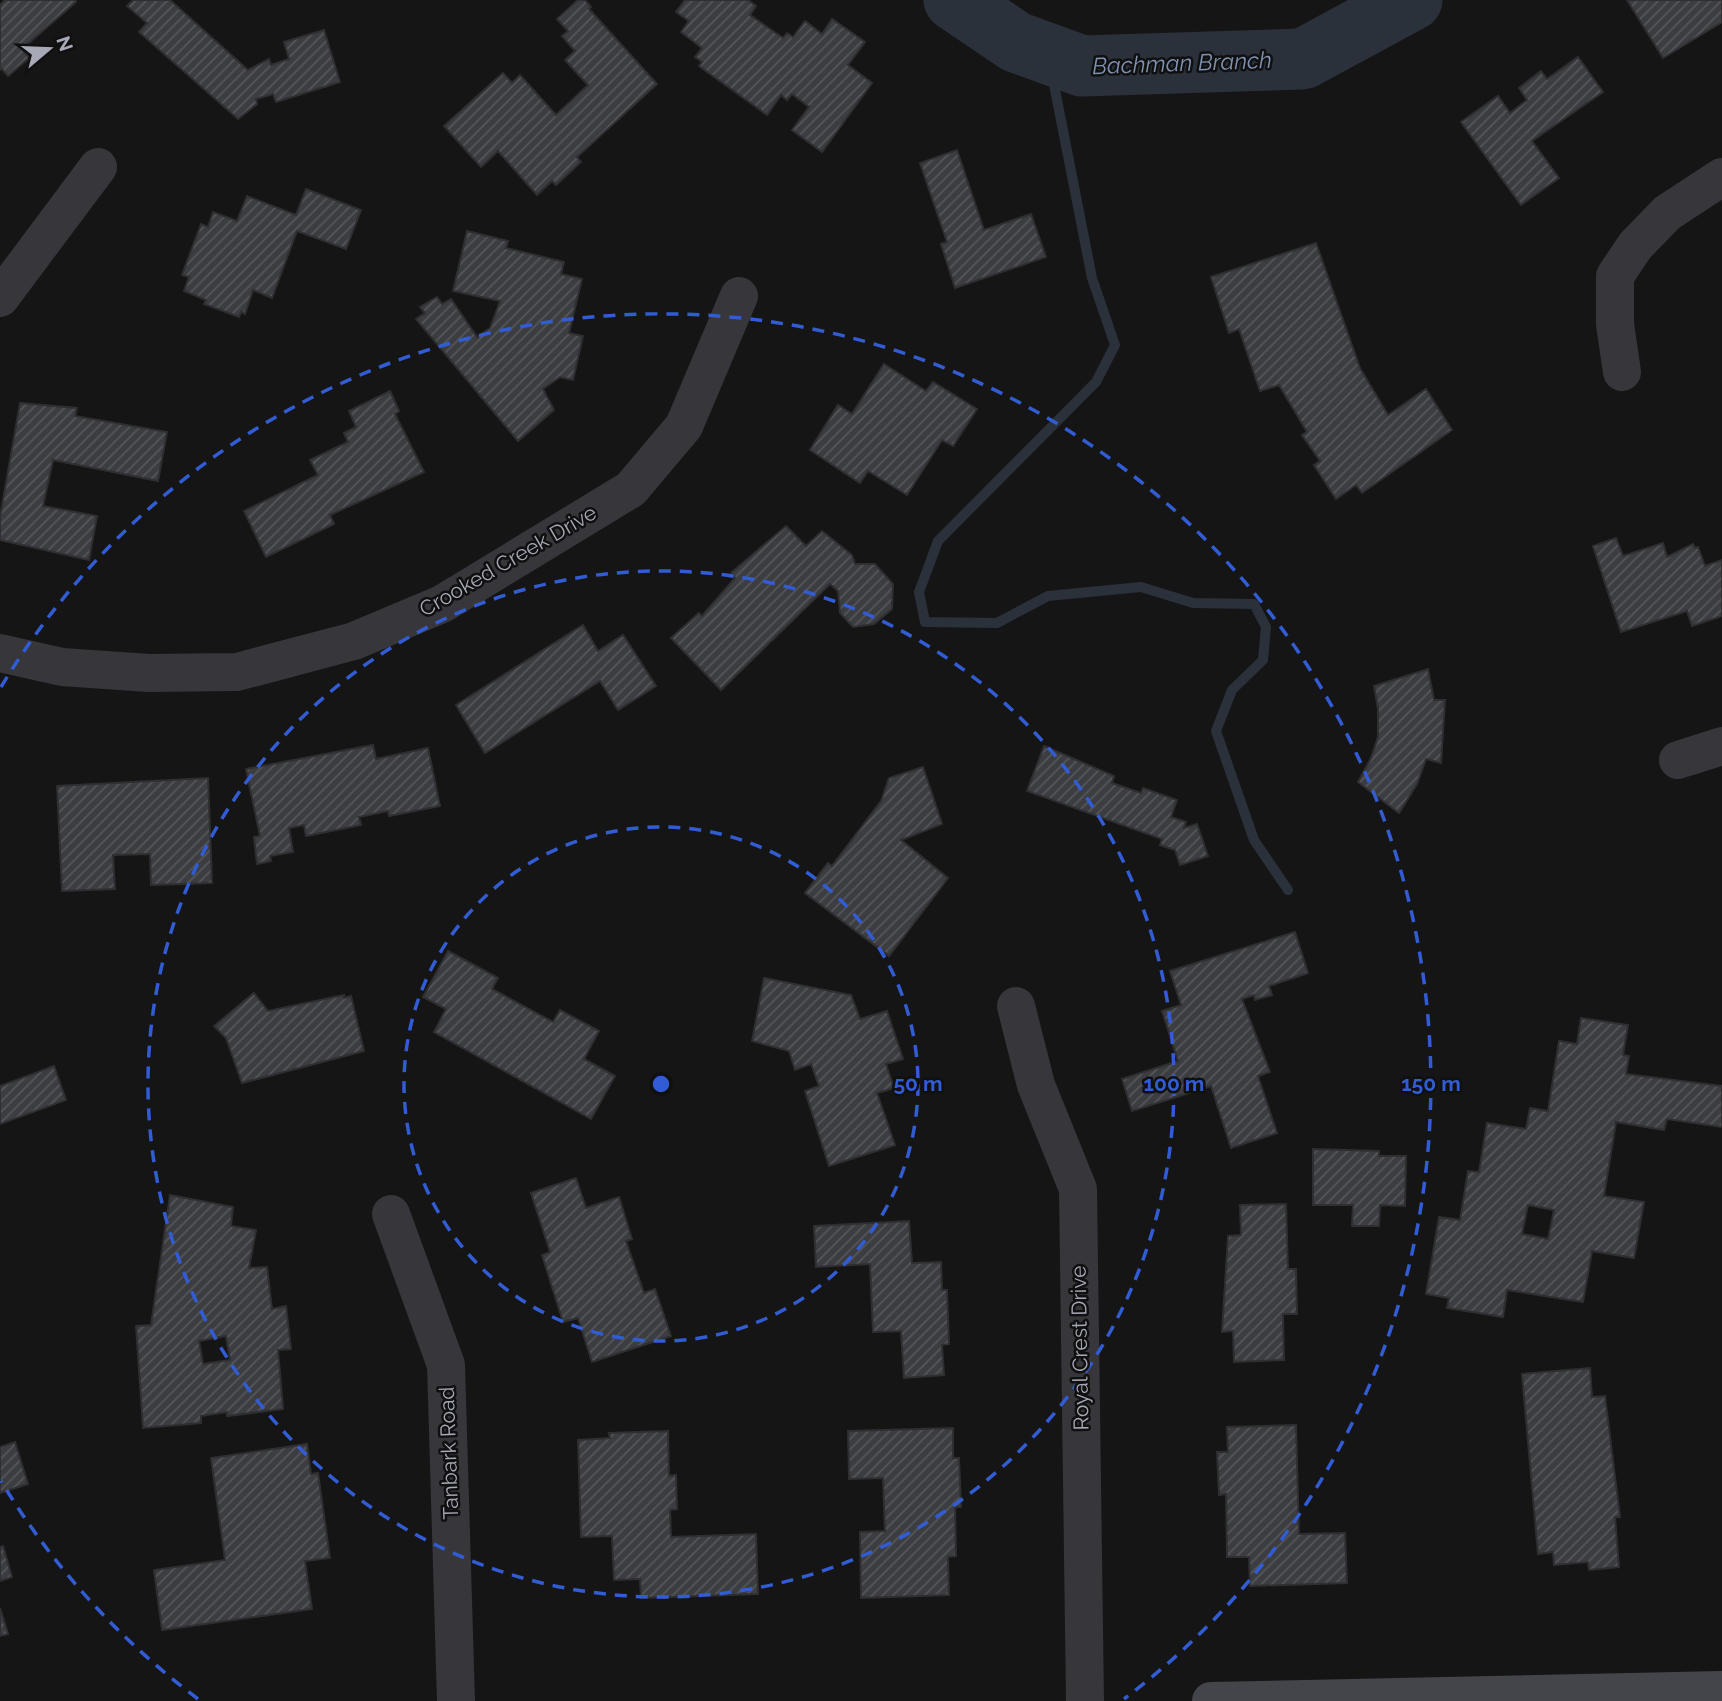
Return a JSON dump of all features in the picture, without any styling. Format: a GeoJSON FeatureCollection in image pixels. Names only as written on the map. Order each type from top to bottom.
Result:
{"type":"FeatureCollection","features":[{"type":"Feature","properties":{"kind":"main road"},"geometry":{"type":"LineString","coordinates":[[1211,1701],[1722,1690]]}},
{"type":"Feature","properties":{"kind":"street"},"geometry":{"type":"LineString","coordinates":[[0,298],[98,167]]}},
{"type":"Feature","properties":{"kind":"street"},"geometry":{"type":"LineString","coordinates":[[1622,372],[1615,324],[1615,276],[1635,246],[1667,213],[1722,177]]}},
{"type":"Feature","properties":{"kind":"street","name":"Crooked Creek Drive"},"geometry":{"type":"LineString","coordinates":[[0,653],[62,667],[149,673],[236,672],[354,641],[442,604],[631,489],[684,426],[739,296]]}},
{"type":"Feature","properties":{"kind":"street"},"geometry":{"type":"LineString","coordinates":[[1678,761],[1722,746]]}},
{"type":"Feature","properties":{"kind":"street","name":"Royal Crest Drive"},"geometry":{"type":"LineString","coordinates":[[1016,1006],[1036,1085],[1078,1189],[1085,1701]]}},
{"type":"Feature","properties":{"kind":"street","name":"Tanbark Road"},"geometry":{"type":"LineString","coordinates":[[391,1214],[446,1365],[456,1701]]}},
{"type":"Feature","properties":{"kind":"building"},"geometry":{"type":"Polygon","coordinates":[[[5,0],[76,2],[22,49],[29,58],[8,76],[0,70],[0,5],[5,0]]]}},
{"type":"Feature","properties":{"kind":"building"},"geometry":{"type":"Polygon","coordinates":[[[133,0],[170,0],[248,70],[269,59],[271,65],[289,59],[284,42],[324,30],[340,82],[276,102],[273,94],[256,99],[257,104],[238,119],[139,32],[147,23],[127,6],[133,0]]]}},
{"type":"Feature","properties":{"kind":"building"},"geometry":{"type":"Polygon","coordinates":[[[578,0],[585,0],[591,7],[589,9],[657,84],[577,157],[581,162],[556,185],[552,181],[537,195],[498,151],[481,167],[444,126],[503,73],[512,83],[520,75],[556,115],[588,85],[565,60],[575,51],[562,36],[568,31],[557,19],[578,0]]]}},
{"type":"Feature","properties":{"kind":"building"},"geometry":{"type":"Polygon","coordinates":[[[685,0],[748,0],[756,6],[750,15],[783,38],[787,33],[793,37],[805,21],[822,34],[832,19],[865,42],[848,65],[872,83],[822,152],[792,130],[809,107],[792,94],[787,100],[781,95],[767,115],[699,66],[702,62],[695,57],[702,48],[681,32],[689,21],[676,12],[685,0]]]}},
{"type":"Feature","properties":{"kind":"building"},"geometry":{"type":"Polygon","coordinates":[[[1627,0],[1722,0],[1722,22],[1663,58],[1627,0]]]}},
{"type":"Feature","properties":{"kind":"building"},"geometry":{"type":"Polygon","coordinates":[[[1578,57],[1603,92],[1532,141],[1559,178],[1521,205],[1461,122],[1498,96],[1510,113],[1527,100],[1519,88],[1541,71],[1547,79],[1578,57]]]}},
{"type":"Feature","properties":{"kind":"building"},"geometry":{"type":"Polygon","coordinates":[[[957,150],[984,230],[1031,214],[1046,257],[955,288],[941,244],[947,242],[920,163],[957,150]]]}},
{"type":"Feature","properties":{"kind":"building"},"geometry":{"type":"Polygon","coordinates":[[[306,189],[361,210],[346,249],[297,231],[272,298],[253,290],[245,314],[241,312],[239,317],[204,304],[206,300],[184,291],[189,277],[182,275],[201,224],[208,227],[213,212],[237,221],[247,196],[296,215],[306,189]]]}},
{"type":"Feature","properties":{"kind":"building"},"geometry":{"type":"Polygon","coordinates":[[[467,231],[508,241],[506,248],[564,262],[561,274],[582,279],[569,333],[583,336],[573,380],[560,377],[543,389],[554,410],[518,441],[416,319],[425,313],[420,307],[437,297],[442,304],[451,299],[477,337],[490,328],[500,301],[453,291],[467,231]]]}},
{"type":"Feature","properties":{"kind":"building"},"geometry":{"type":"Polygon","coordinates":[[[1316,243],[1360,368],[1388,415],[1426,389],[1452,430],[1362,493],[1356,485],[1336,499],[1314,465],[1320,461],[1302,435],[1307,432],[1279,385],[1260,391],[1239,329],[1229,333],[1211,277],[1316,243]]]}},
{"type":"Feature","properties":{"kind":"building"},"geometry":{"type":"Polygon","coordinates":[[[884,364],[926,391],[933,382],[977,409],[953,446],[942,440],[907,495],[868,471],[860,483],[810,450],[838,405],[852,414],[884,364]]]}},
{"type":"Feature","properties":{"kind":"building"},"geometry":{"type":"Polygon","coordinates":[[[390,391],[399,411],[395,414],[424,472],[330,515],[334,524],[266,557],[244,511],[318,475],[310,460],[348,442],[344,433],[356,427],[349,411],[390,391]]]}},
{"type":"Feature","properties":{"kind":"building"},"geometry":{"type":"Polygon","coordinates":[[[20,403],[77,408],[75,416],[167,432],[158,481],[53,460],[43,506],[97,516],[89,560],[0,540],[0,517],[20,403]]]}},
{"type":"Feature","properties":{"kind":"building"},"geometry":{"type":"Polygon","coordinates":[[[786,526],[806,546],[822,531],[852,555],[855,564],[875,564],[893,584],[892,609],[874,624],[853,627],[840,613],[838,591],[830,584],[721,690],[671,638],[699,613],[702,616],[735,578],[731,573],[786,526]]]}},
{"type":"Feature","properties":{"kind":"building"},"geometry":{"type":"Polygon","coordinates":[[[1616,538],[1623,556],[1663,543],[1667,557],[1693,544],[1695,548],[1698,547],[1705,566],[1722,560],[1722,616],[1692,626],[1687,611],[1621,632],[1593,546],[1616,538]]]}},
{"type":"Feature","properties":{"kind":"building"},"geometry":{"type":"Polygon","coordinates":[[[583,625],[598,651],[623,635],[656,686],[618,710],[600,681],[485,753],[456,705],[583,625]]]}},
{"type":"Feature","properties":{"kind":"building"},"geometry":{"type":"Polygon","coordinates":[[[1428,669],[1434,700],[1445,700],[1441,763],[1426,759],[1417,784],[1399,813],[1358,782],[1371,758],[1378,737],[1378,709],[1374,686],[1428,669]]]}},
{"type":"Feature","properties":{"kind":"building"},"geometry":{"type":"Polygon","coordinates":[[[373,745],[376,759],[428,748],[440,806],[389,816],[388,811],[359,817],[361,825],[306,836],[304,825],[289,828],[293,852],[270,856],[271,861],[257,864],[254,837],[260,836],[246,769],[373,745]]]}},
{"type":"Feature","properties":{"kind":"building"},"geometry":{"type":"Polygon","coordinates":[[[1044,746],[1114,776],[1112,783],[1141,793],[1143,788],[1177,800],[1171,817],[1186,822],[1184,828],[1197,824],[1208,856],[1180,865],[1175,850],[1160,845],[1162,839],[1027,791],[1044,746]]]}},
{"type":"Feature","properties":{"kind":"building"},"geometry":{"type":"Polygon","coordinates":[[[923,767],[942,824],[901,840],[948,878],[889,956],[805,893],[828,863],[832,866],[881,801],[889,778],[923,767]]]}},
{"type":"Feature","properties":{"kind":"building"},"geometry":{"type":"Polygon","coordinates":[[[208,778],[212,883],[151,885],[150,854],[113,855],[115,889],[62,891],[57,786],[208,778]]]}},
{"type":"Feature","properties":{"kind":"building"},"geometry":{"type":"Polygon","coordinates":[[[1295,932],[1308,973],[1269,986],[1272,995],[1255,1000],[1254,995],[1242,999],[1270,1072],[1258,1076],[1277,1133],[1231,1148],[1211,1086],[1132,1111],[1122,1079],[1178,1061],[1162,1011],[1181,1005],[1170,971],[1295,932]]]}},
{"type":"Feature","properties":{"kind":"building"},"geometry":{"type":"Polygon","coordinates":[[[448,951],[498,978],[492,989],[553,1022],[560,1010],[599,1031],[584,1059],[615,1076],[591,1119],[434,1032],[446,1009],[423,997],[448,951]]]}},
{"type":"Feature","properties":{"kind":"building"},"geometry":{"type":"Polygon","coordinates":[[[764,978],[851,995],[860,1019],[887,1011],[903,1059],[886,1064],[894,1088],[877,1093],[895,1145],[829,1166],[805,1091],[819,1086],[811,1064],[795,1070],[789,1051],[752,1041],[764,978]]]}},
{"type":"Feature","properties":{"kind":"building"},"geometry":{"type":"Polygon","coordinates":[[[254,993],[268,1011],[344,995],[344,998],[351,996],[364,1051],[242,1083],[226,1038],[214,1026],[254,993]]]}},
{"type":"Feature","properties":{"kind":"building"},"geometry":{"type":"Polygon","coordinates":[[[1581,1018],[1628,1025],[1623,1055],[1629,1056],[1626,1074],[1722,1086],[1722,1127],[1667,1119],[1664,1130],[1616,1122],[1604,1196],[1644,1202],[1634,1258],[1592,1251],[1583,1302],[1507,1290],[1503,1317],[1447,1308],[1449,1298],[1426,1294],[1439,1217],[1460,1220],[1468,1171],[1479,1172],[1487,1123],[1526,1129],[1530,1108],[1548,1111],[1559,1041],[1577,1044],[1581,1018]],[[1528,1205],[1522,1234],[1548,1239],[1554,1210],[1528,1205]]]}},
{"type":"Feature","properties":{"kind":"building"},"geometry":{"type":"Polygon","coordinates":[[[54,1066],[66,1100],[0,1124],[0,1086],[54,1066]]]}},
{"type":"Feature","properties":{"kind":"building"},"geometry":{"type":"Polygon","coordinates":[[[1313,1149],[1379,1151],[1379,1156],[1406,1156],[1405,1206],[1380,1205],[1379,1226],[1352,1226],[1353,1205],[1313,1205],[1313,1149]]]}},
{"type":"Feature","properties":{"kind":"building"},"geometry":{"type":"Polygon","coordinates":[[[576,1178],[586,1208],[619,1197],[632,1239],[626,1241],[644,1293],[655,1289],[671,1336],[592,1362],[578,1318],[563,1322],[542,1255],[550,1252],[531,1193],[576,1178]]]}},
{"type":"Feature","properties":{"kind":"building"},"geometry":{"type":"Polygon","coordinates":[[[170,1195],[233,1207],[231,1226],[256,1230],[249,1268],[267,1267],[272,1309],[286,1306],[291,1349],[278,1350],[283,1409],[227,1416],[227,1412],[201,1416],[201,1423],[143,1428],[136,1326],[151,1325],[170,1195]],[[226,1336],[199,1341],[203,1364],[230,1360],[226,1336]]]}},
{"type":"Feature","properties":{"kind":"building"},"geometry":{"type":"Polygon","coordinates":[[[1286,1204],[1288,1269],[1296,1269],[1297,1314],[1283,1314],[1284,1360],[1234,1362],[1233,1331],[1222,1332],[1228,1236],[1241,1235],[1240,1205],[1286,1204]]]}},
{"type":"Feature","properties":{"kind":"building"},"geometry":{"type":"Polygon","coordinates":[[[909,1221],[912,1263],[941,1262],[942,1290],[947,1290],[949,1344],[942,1345],[944,1375],[904,1378],[901,1331],[873,1332],[870,1264],[816,1267],[814,1226],[909,1221]]]}},
{"type":"Feature","properties":{"kind":"building"},"geometry":{"type":"Polygon","coordinates":[[[1590,1368],[1592,1397],[1605,1396],[1620,1517],[1615,1517],[1619,1567],[1589,1570],[1588,1562],[1554,1565],[1553,1552],[1538,1554],[1522,1374],[1590,1368]]]}},
{"type":"Feature","properties":{"kind":"building"},"geometry":{"type":"Polygon","coordinates":[[[1296,1425],[1299,1534],[1345,1533],[1347,1583],[1250,1586],[1249,1557],[1227,1557],[1226,1494],[1219,1495],[1217,1452],[1228,1452],[1227,1427],[1296,1425]]]}},
{"type":"Feature","properties":{"kind":"building"},"geometry":{"type":"Polygon","coordinates":[[[953,1428],[953,1458],[959,1458],[961,1507],[955,1507],[956,1556],[948,1557],[949,1595],[861,1598],[860,1532],[885,1531],[883,1478],[849,1479],[848,1431],[953,1428]]]}},
{"type":"Feature","properties":{"kind":"building"},"geometry":{"type":"Polygon","coordinates":[[[668,1431],[669,1476],[676,1475],[677,1509],[670,1510],[671,1537],[756,1534],[758,1594],[641,1598],[640,1579],[614,1580],[612,1536],[581,1537],[578,1440],[610,1438],[609,1433],[668,1431]]]}},
{"type":"Feature","properties":{"kind":"building"},"geometry":{"type":"Polygon","coordinates":[[[15,1442],[28,1484],[0,1493],[0,1447],[15,1442]]]}},
{"type":"Feature","properties":{"kind":"building"},"geometry":{"type":"Polygon","coordinates":[[[307,1444],[311,1474],[318,1473],[330,1558],[305,1561],[312,1609],[162,1630],[154,1570],[225,1560],[211,1458],[307,1444]]]}},
{"type":"Feature","properties":{"kind":"building"},"geometry":{"type":"Polygon","coordinates":[[[3,1546],[12,1577],[0,1581],[0,1547],[3,1546]]]}},
{"type":"Feature","properties":{"kind":"building"},"geometry":{"type":"Polygon","coordinates":[[[0,1608],[8,1634],[0,1636],[0,1608]]]}},
{"type":"Feature","properties":{"kind":"waterway","name":"Bachman Branch"},"geometry":{"type":"LineString","coordinates":[[954,0],[1016,42],[1082,66],[1303,59],[1412,0]]}},
{"type":"Feature","properties":{"kind":"waterway"},"geometry":{"type":"LineString","coordinates":[[1048,54],[1092,278],[1115,345],[1096,382],[938,541],[919,592],[925,622],[997,623],[1048,596],[1141,587],[1193,603],[1254,604],[1266,627],[1263,660],[1232,690],[1216,731],[1254,840],[1288,890]]}}]}
